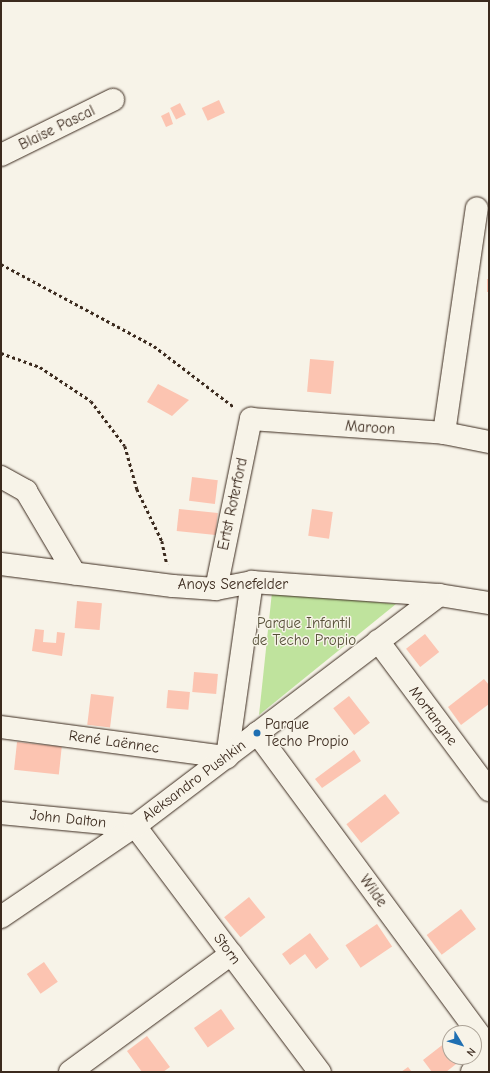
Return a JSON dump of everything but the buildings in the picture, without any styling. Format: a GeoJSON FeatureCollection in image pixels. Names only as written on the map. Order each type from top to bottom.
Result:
{"type":"FeatureCollection","features":[{"type":"Feature","properties":{"kind":"street","name":"Blaise Pascal"},"geometry":{"type":"LineString","coordinates":[[1,156],[113,100]]}},
{"type":"Feature","properties":{"kind":"street"},"geometry":{"type":"LineString","coordinates":[[444,433],[477,208]]}},
{"type":"Feature","properties":{"kind":"street","name":"Maroon"},"geometry":{"type":"LineString","coordinates":[[251,419],[444,433],[489,442]]}},
{"type":"Feature","properties":{"kind":"street","name":"Ertst Roterford"},"geometry":{"type":"LineString","coordinates":[[216,588],[251,419]]}},
{"type":"Feature","properties":{"kind":"street"},"geometry":{"type":"LineString","coordinates":[[1,477],[26,491],[75,574]]}},
{"type":"Feature","properties":{"kind":"street","name":"Anoys Senefelder"},"geometry":{"type":"LineString","coordinates":[[1,564],[172,586],[216,588],[252,582],[439,595],[489,603]]}},
{"type":"Feature","properties":{"kind":"street"},"geometry":{"type":"LineString","coordinates":[[227,757],[252,582]]}},
{"type":"Feature","properties":{"kind":"street","name":"Aleksandro Pushkin"},"geometry":{"type":"LineString","coordinates":[[1,917],[135,826],[439,595]]}},
{"type":"Feature","properties":{"kind":"street","name":"Mortangne"},"geometry":{"type":"LineString","coordinates":[[378,641],[489,790]]}},
{"type":"Feature","properties":{"kind":"street","name":"René Laënnec"},"geometry":{"type":"LineString","coordinates":[[1,727],[227,757]]}},
{"type":"Feature","properties":{"kind":"street","name":"Wilde"},"geometry":{"type":"LineString","coordinates":[[257,733],[489,1048]]}},
{"type":"Feature","properties":{"kind":"street","name":"John Dalton"},"geometry":{"type":"LineString","coordinates":[[1,813],[135,826]]}},
{"type":"Feature","properties":{"kind":"street","name":"Storn"},"geometry":{"type":"LineString","coordinates":[[135,826],[320,1072]]}},
{"type":"Feature","properties":{"kind":"street"},"geometry":{"type":"LineString","coordinates":[[70,1072],[231,954]]}},
{"type":"Feature","properties":{"kind":"street"},"geometry":{"type":"LineString","coordinates":[[472,1072],[489,1059]]}},
{"type":"Feature","properties":{"kind":"path"},"geometry":{"type":"LineString","coordinates":[[1,264],[154,346],[251,419]]}},
{"type":"Feature","properties":{"kind":"path"},"geometry":{"type":"LineString","coordinates":[[1,353],[40,366],[91,401],[125,446],[137,489],[162,540],[172,586]]}},
{"type":"Feature","properties":{"kind":"green space","name":"Parque Infantil de Techo Propio"},"geometry":{"type":"Polygon","coordinates":[[[272,592],[396,604],[259,715],[272,592]]]}},
{"type":"Feature","properties":{"kind":"place","name":"Parque Techo Propio"},"geometry":{"type":"Point","coordinates":[257,733]}}]}
